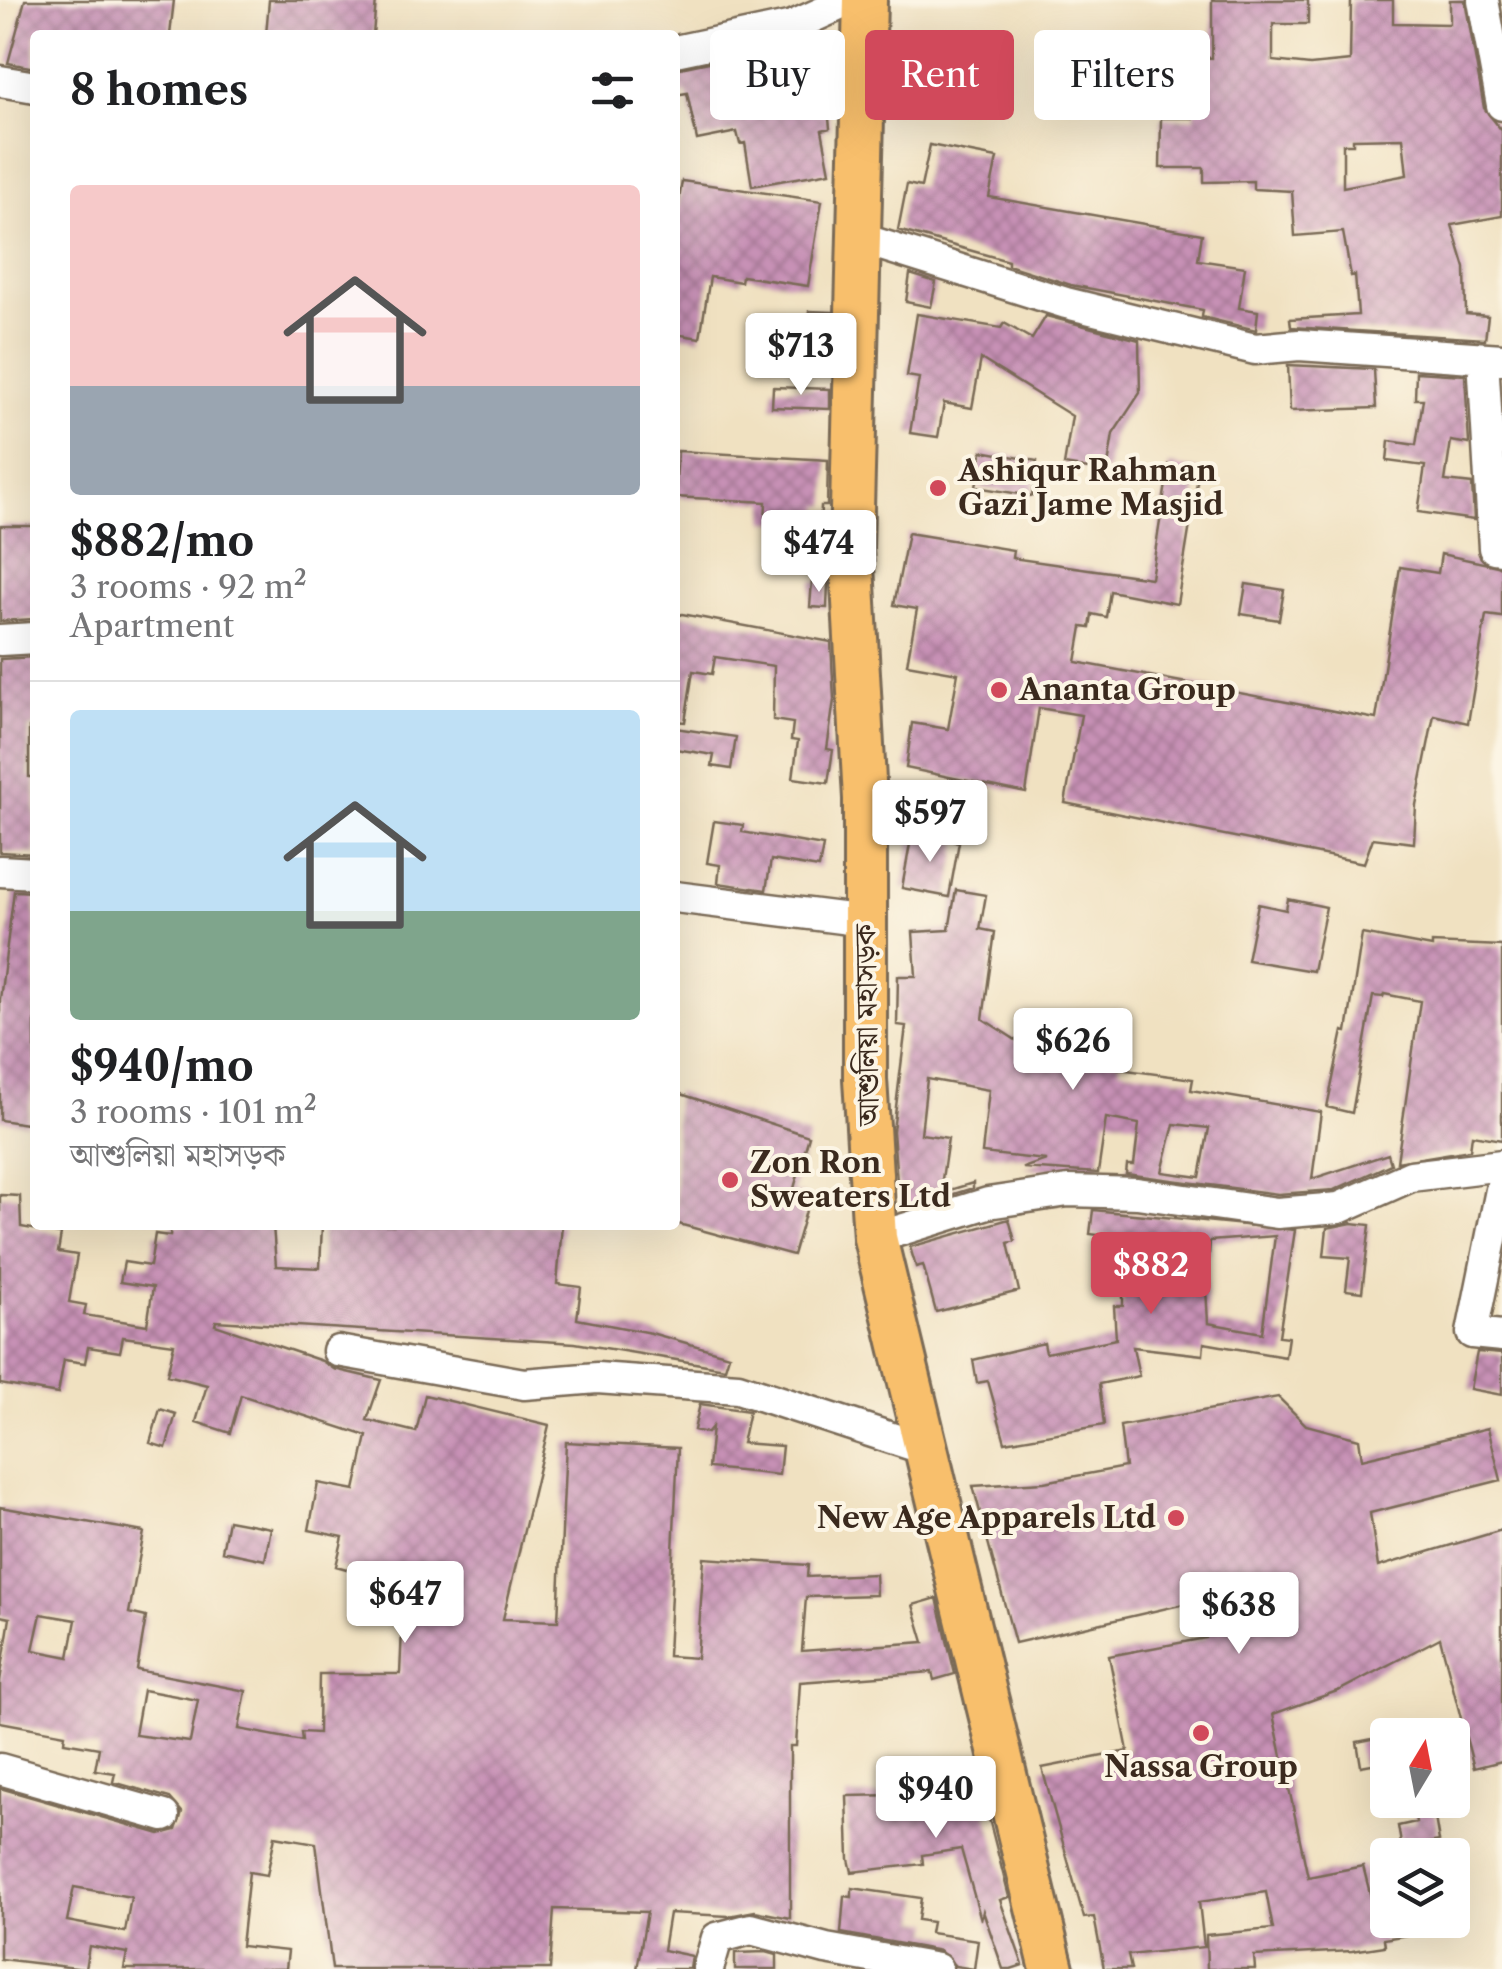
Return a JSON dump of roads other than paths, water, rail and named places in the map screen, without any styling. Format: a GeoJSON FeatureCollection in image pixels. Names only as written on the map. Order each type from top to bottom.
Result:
{"type":"FeatureCollection","features":[{"type":"Feature","properties":{"kind":"highway","name":"আশুলিয়া মহাসড়ক"},"geometry":{"type":"LineString","coordinates":[[864,0],[851,548],[865,799],[865,1079],[875,1238],[1052,1969]]}},
{"type":"Feature","properties":{"kind":"street"},"geometry":{"type":"LineString","coordinates":[[680,50],[793,26],[850,0]]}},
{"type":"Feature","properties":{"kind":"street"},"geometry":{"type":"LineString","coordinates":[[1483,0],[1502,106]]}},
{"type":"Feature","properties":{"kind":"street"},"geometry":{"type":"LineString","coordinates":[[0,81],[30,86]]}},
{"type":"Feature","properties":{"kind":"street"},"geometry":{"type":"LineString","coordinates":[[859,238],[1066,304],[1240,346],[1299,344],[1493,358],[1494,548],[1502,549]]}},
{"type":"Feature","properties":{"kind":"street"},"geometry":{"type":"LineString","coordinates":[[0,640],[30,638]]}},
{"type":"Feature","properties":{"kind":"street"},"geometry":{"type":"LineString","coordinates":[[0,870],[30,872]]}},
{"type":"Feature","properties":{"kind":"street"},"geometry":{"type":"LineString","coordinates":[[680,898],[865,920]]}},
{"type":"Feature","properties":{"kind":"street"},"geometry":{"type":"LineString","coordinates":[[875,1238],[988,1203],[1068,1191],[1137,1193],[1277,1213],[1339,1208],[1411,1176],[1502,1164]]}},
{"type":"Feature","properties":{"kind":"street"},"geometry":{"type":"LineString","coordinates":[[1502,1185],[1472,1333],[1502,1336]]}},
{"type":"Feature","properties":{"kind":"street"},"geometry":{"type":"LineString","coordinates":[[338,1351],[524,1384],[597,1378],[738,1388],[925,1449]]}},
{"type":"Feature","properties":{"kind":"street"},"geometry":{"type":"LineString","coordinates":[[0,1770],[164,1816]]}},
{"type":"Feature","properties":{"kind":"street"},"geometry":{"type":"LineString","coordinates":[[708,1969],[708,1955],[716,1938],[751,1928],[826,1948],[937,1969]]}},
{"type":"Feature","properties":{"kind":"place","name":"Ashiqur Rahman Gazi Jame Masjid"},"geometry":{"type":"Point","coordinates":[938,488]}},
{"type":"Feature","properties":{"kind":"place","name":"Ananta Group"},"geometry":{"type":"Point","coordinates":[999,690]}},
{"type":"Feature","properties":{"kind":"place","name":"Zon Ron Sweaters Ltd"},"geometry":{"type":"Point","coordinates":[730,1180]}},
{"type":"Feature","properties":{"kind":"place","name":"New Age Apparels Ltd"},"geometry":{"type":"Point","coordinates":[1176,1518]}},
{"type":"Feature","properties":{"kind":"place","name":"Nassa Group"},"geometry":{"type":"Point","coordinates":[1201,1733]}}]}
